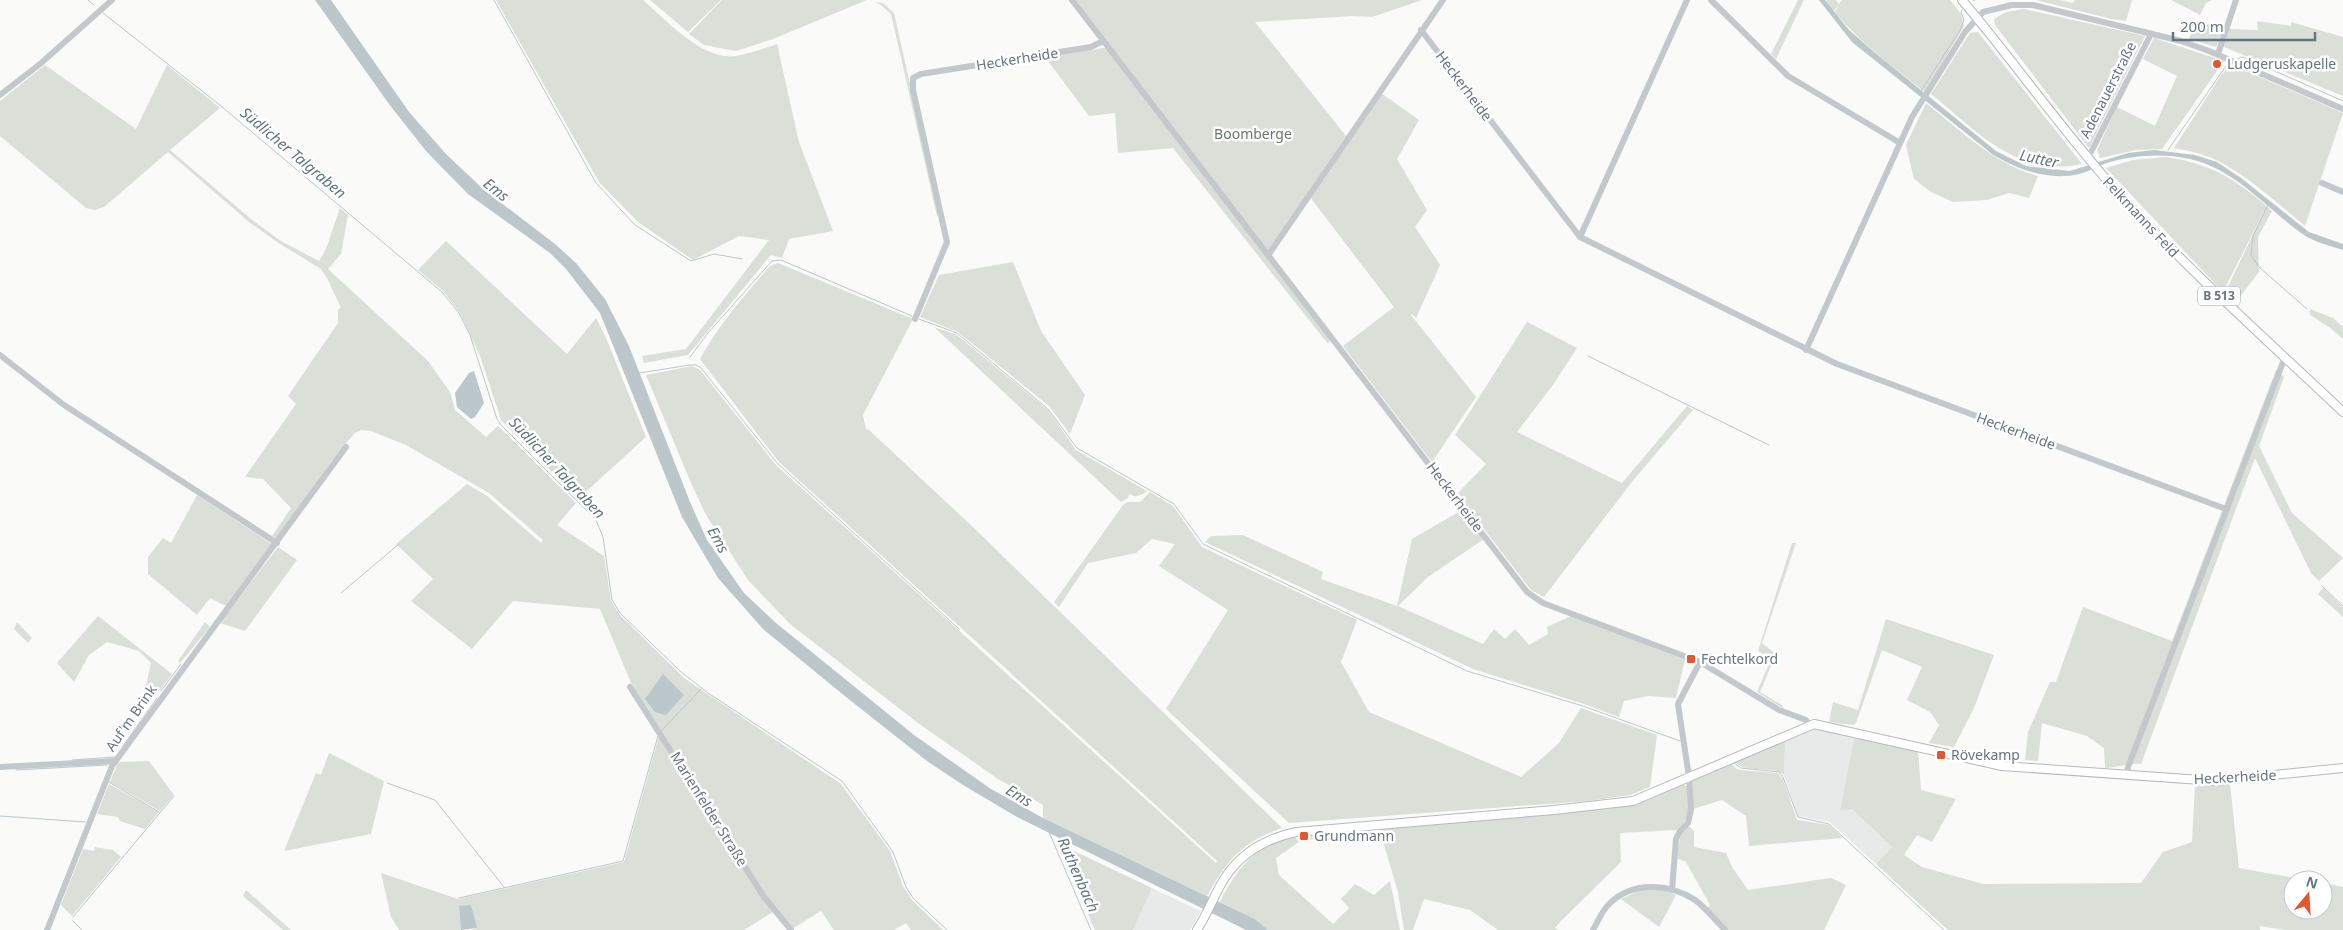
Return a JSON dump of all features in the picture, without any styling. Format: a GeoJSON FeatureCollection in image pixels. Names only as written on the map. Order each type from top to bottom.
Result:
{"type":"FeatureCollection","features":[{"type":"Feature","properties":{"kind":"main road","name":"Pelkmanns Feld"},"geometry":{"type":"LineString","coordinates":[[1962,0],[2101,174],[2180,258],[2343,412]]}},
{"type":"Feature","properties":{"kind":"main road","name":"Heckerheide"},"geometry":{"type":"LineString","coordinates":[[1197,930],[1234,864],[1269,840],[1296,832],[1554,810],[1633,800],[1809,725],[1823,725],[2002,766],[2215,781],[2343,768]]}},
{"type":"Feature","properties":{"kind":"street"},"geometry":{"type":"LineString","coordinates":[[0,95],[40,64],[112,0]]}},
{"type":"Feature","properties":{"kind":"street"},"geometry":{"type":"LineString","coordinates":[[1072,0],[1103,41]]}},
{"type":"Feature","properties":{"kind":"street"},"geometry":{"type":"LineString","coordinates":[[1269,254],[1443,0]]}},
{"type":"Feature","properties":{"kind":"street"},"geometry":{"type":"LineString","coordinates":[[1580,237],[1687,0]]}},
{"type":"Feature","properties":{"kind":"street"},"geometry":{"type":"LineString","coordinates":[[1711,0],[1788,76],[1900,143]]}},
{"type":"Feature","properties":{"kind":"street"},"geometry":{"type":"LineString","coordinates":[[2218,54],[2236,0]]}},
{"type":"Feature","properties":{"kind":"street","name":"Adenauerstraße"},"geometry":{"type":"LineString","coordinates":[[1977,18],[1983,12],[2004,6],[2033,5],[2151,34],[2218,54],[2343,109]]}},
{"type":"Feature","properties":{"kind":"street"},"geometry":{"type":"LineString","coordinates":[[1806,350],[1900,143],[1921,102],[1965,32],[1977,18]]}},
{"type":"Feature","properties":{"kind":"street","name":"Heckerheide"},"geometry":{"type":"LineString","coordinates":[[1421,30],[1580,237],[1837,364],[2226,509]]}},
{"type":"Feature","properties":{"kind":"street","name":"Adenauerstraße"},"geometry":{"type":"LineString","coordinates":[[2088,158],[2151,34]]}},
{"type":"Feature","properties":{"kind":"street","name":"Heckerheide"},"geometry":{"type":"LineString","coordinates":[[915,319],[948,242],[913,90],[913,78],[921,74],[1091,47],[1103,41],[1269,254],[1527,592],[1543,603],[1700,662],[1779,710],[1806,720],[1809,725]]}},
{"type":"Feature","properties":{"kind":"street"},"geometry":{"type":"LineString","coordinates":[[2322,183],[2343,192]]}},
{"type":"Feature","properties":{"kind":"street"},"geometry":{"type":"LineString","coordinates":[[0,355],[64,405],[277,543]]}},
{"type":"Feature","properties":{"kind":"street"},"geometry":{"type":"LineString","coordinates":[[2127,775],[2128,767],[2285,357]]}},
{"type":"Feature","properties":{"kind":"street","name":"Auf'm Brink"},"geometry":{"type":"LineString","coordinates":[[47,930],[116,761],[163,694],[277,543],[346,447]]}},
{"type":"Feature","properties":{"kind":"street"},"geometry":{"type":"LineString","coordinates":[[1672,890],[1676,840],[1680,831],[1688,823],[1690,814],[1689,777],[1678,704],[1700,662]]}},
{"type":"Feature","properties":{"kind":"street","name":"Marienfelder Straße"},"geometry":{"type":"LineString","coordinates":[[630,687],[764,897],[791,930]]}},
{"type":"Feature","properties":{"kind":"street"},"geometry":{"type":"LineString","coordinates":[[0,767],[116,761]]}},
{"type":"Feature","properties":{"kind":"street"},"geometry":{"type":"LineString","coordinates":[[1593,930],[1608,906],[1623,894],[1641,887],[1672,890],[1694,900],[1725,930]]}},
{"type":"Feature","properties":{"kind":"shaded area"},"geometry":{"type":"Polygon","coordinates":[[[315,0],[331,0],[409,112],[446,154],[483,189],[555,244],[576,263],[605,299],[629,346],[690,502],[707,540],[744,593],[776,623],[914,735],[991,789],[1043,818],[1255,919],[1268,930],[1246,930],[1017,817],[963,785],[927,761],[763,629],[718,578],[682,517],[600,313],[566,269],[550,253],[468,194],[426,151],[389,104],[315,0]]]}},
{"type":"Feature","properties":{"kind":"shaded area"},"geometry":{"type":"Polygon","coordinates":[[[1819,0],[1825,0],[1849,30],[1996,151],[2026,166],[2070,171],[2128,153],[2154,150],[2195,155],[2217,162],[2241,178],[2309,232],[2343,244],[2343,250],[2307,237],[2252,192],[2223,172],[2207,164],[2190,159],[2169,156],[2136,157],[2114,161],[2068,176],[2034,173],[2012,165],[1992,154],[1852,42],[1819,0]]]}},
{"type":"Feature","properties":{"kind":"shaded area"},"geometry":{"type":"Polygon","coordinates":[[[474,371],[484,403],[475,417],[471,419],[457,407],[455,393],[469,373],[474,371]]]}},
{"type":"Feature","properties":{"kind":"shaded area"},"geometry":{"type":"Polygon","coordinates":[[[663,674],[684,695],[666,715],[655,712],[645,699],[663,674]]]}},
{"type":"Feature","properties":{"kind":"shaded area"},"geometry":{"type":"Polygon","coordinates":[[[1812,726],[1855,735],[1840,809],[1852,809],[1892,847],[1876,864],[1830,822],[1798,816],[1784,775],[1785,738],[1812,726]]]}},
{"type":"Feature","properties":{"kind":"shaded area"},"geometry":{"type":"Polygon","coordinates":[[[1152,888],[1201,911],[1190,930],[1133,930],[1152,888]]]}},
{"type":"Feature","properties":{"kind":"shaded area"},"geometry":{"type":"Polygon","coordinates":[[[471,905],[477,928],[461,930],[459,906],[471,905]]]}},
{"type":"Feature","properties":{"kind":"green space"},"geometry":{"type":"Polygon","coordinates":[[[496,0],[643,0],[674,28],[698,46],[723,56],[736,56],[777,44],[799,142],[833,231],[789,239],[782,258],[771,255],[688,355],[644,363],[642,356],[686,349],[769,240],[739,236],[693,260],[638,222],[599,182],[496,0]]]}},
{"type":"Feature","properties":{"kind":"green space"},"geometry":{"type":"Polygon","coordinates":[[[650,0],[721,0],[688,32],[650,0]]]}},
{"type":"Feature","properties":{"kind":"green space"},"geometry":{"type":"Polygon","coordinates":[[[722,0],[867,0],[773,39],[736,51],[704,45],[689,34],[722,0]]]}},
{"type":"Feature","properties":{"kind":"green space","name":"Boomberge"},"geometry":{"type":"Polygon","coordinates":[[[1076,0],[1422,0],[1372,17],[1354,16],[1255,22],[1346,136],[1266,254],[1331,339],[1328,344],[1173,148],[1118,153],[1115,113],[1089,116],[1045,57],[1111,47],[1076,0]]]}},
{"type":"Feature","properties":{"kind":"green space"},"geometry":{"type":"Polygon","coordinates":[[[1798,0],[1804,0],[1776,59],[1771,54],[1798,0]]]}},
{"type":"Feature","properties":{"kind":"green space"},"geometry":{"type":"Polygon","coordinates":[[[1826,0],[1836,0],[1839,4],[1842,0],[1950,0],[1961,14],[1964,26],[1925,92],[1889,64],[1845,23],[1835,12],[1839,5],[1833,12],[1826,0]]]}},
{"type":"Feature","properties":{"kind":"green space"},"geometry":{"type":"Polygon","coordinates":[[[2036,0],[2059,0],[2073,3],[2075,0],[2132,0],[2126,21],[2036,0]]]}},
{"type":"Feature","properties":{"kind":"green space"},"geometry":{"type":"Polygon","coordinates":[[[2171,0],[2212,0],[2206,3],[2200,15],[2171,0]]]}},
{"type":"Feature","properties":{"kind":"green space"},"geometry":{"type":"Polygon","coordinates":[[[875,2],[883,3],[894,13],[940,216],[937,216],[891,14],[875,2]]]}},
{"type":"Feature","properties":{"kind":"green space"},"geometry":{"type":"Polygon","coordinates":[[[2024,9],[2145,36],[2089,148],[1995,25],[1994,19],[2006,12],[2024,9]]]}},
{"type":"Feature","properties":{"kind":"green space"},"geometry":{"type":"Polygon","coordinates":[[[2257,21],[2291,26],[2291,22],[2343,37],[2343,96],[2224,47],[2229,29],[2258,30],[2257,21]]]}},
{"type":"Feature","properties":{"kind":"green space"},"geometry":{"type":"Polygon","coordinates":[[[2197,22],[2204,25],[2211,23],[2224,31],[2216,47],[2189,39],[2197,22]]]}},
{"type":"Feature","properties":{"kind":"green space"},"geometry":{"type":"Polygon","coordinates":[[[1978,32],[2082,164],[2059,167],[2037,164],[2018,158],[1982,136],[1931,94],[1970,33],[1978,32]]]}},
{"type":"Feature","properties":{"kind":"green space"},"geometry":{"type":"Polygon","coordinates":[[[2154,38],[2224,61],[2162,149],[2136,150],[2100,158],[2097,150],[2117,107],[2155,126],[2177,76],[2143,59],[2154,38]]]}},
{"type":"Feature","properties":{"kind":"green space"},"geometry":{"type":"Polygon","coordinates":[[[45,65],[136,129],[167,65],[220,108],[170,150],[251,219],[281,241],[319,261],[326,249],[340,208],[348,215],[341,254],[328,269],[428,361],[450,392],[455,410],[486,437],[498,426],[576,503],[557,525],[604,556],[611,601],[619,614],[684,678],[841,784],[890,851],[903,886],[912,900],[943,930],[911,930],[906,923],[894,930],[834,930],[821,911],[792,929],[766,896],[632,685],[600,609],[513,601],[472,649],[411,601],[433,579],[396,544],[467,484],[487,496],[541,543],[543,540],[489,493],[406,445],[371,431],[361,430],[355,433],[340,450],[277,538],[272,536],[291,508],[263,479],[245,477],[296,404],[288,396],[338,323],[338,309],[341,308],[327,278],[321,269],[249,222],[168,152],[104,207],[95,210],[86,208],[0,136],[0,101],[45,65]]]}},
{"type":"Feature","properties":{"kind":"green space"},"geometry":{"type":"Polygon","coordinates":[[[2232,65],[2343,113],[2305,226],[2263,191],[2230,167],[2208,156],[2174,148],[2222,74],[2232,65]]]}},
{"type":"Feature","properties":{"kind":"green space"},"geometry":{"type":"Polygon","coordinates":[[[1381,93],[1419,120],[1397,159],[1427,210],[1415,227],[1440,265],[1416,318],[1411,315],[1476,397],[1432,462],[1343,346],[1394,307],[1310,197],[1381,93]]]}},
{"type":"Feature","properties":{"kind":"green space"},"geometry":{"type":"Polygon","coordinates":[[[1926,103],[1992,155],[2022,171],[2038,176],[2029,198],[2009,193],[1987,200],[1953,202],[1931,192],[1914,179],[1906,145],[1926,103]]]}},
{"type":"Feature","properties":{"kind":"green space"},"geometry":{"type":"Polygon","coordinates":[[[2166,157],[2197,164],[2224,175],[2247,190],[2272,211],[2258,237],[2259,272],[2235,303],[2225,293],[2265,209],[2223,292],[2106,168],[2133,160],[2166,157]]]}},
{"type":"Feature","properties":{"kind":"green space"},"geometry":{"type":"Polygon","coordinates":[[[446,241],[567,354],[596,318],[646,437],[578,499],[501,420],[480,356],[460,313],[443,291],[418,270],[446,241]]]}},
{"type":"Feature","properties":{"kind":"green space"},"geometry":{"type":"Polygon","coordinates":[[[1013,262],[1041,331],[1085,395],[1070,434],[1049,406],[958,332],[920,317],[939,275],[1013,262]]]}},
{"type":"Feature","properties":{"kind":"green space"},"geometry":{"type":"Polygon","coordinates":[[[778,263],[913,319],[863,415],[866,430],[868,429],[975,529],[1282,828],[1256,839],[1237,854],[1221,872],[1207,896],[1043,818],[1043,805],[998,779],[918,723],[790,624],[748,580],[706,515],[646,375],[692,366],[700,370],[776,465],[1216,863],[1217,861],[779,462],[700,359],[715,334],[741,299],[770,266],[778,263]]]}},
{"type":"Feature","properties":{"kind":"green space"},"geometry":{"type":"Polygon","coordinates":[[[2310,309],[2333,318],[2343,327],[2343,339],[2310,315],[2310,309]]]}},
{"type":"Feature","properties":{"kind":"green space"},"geometry":{"type":"Polygon","coordinates":[[[1527,322],[1577,348],[1553,385],[1517,432],[1622,483],[1687,406],[1693,410],[1631,483],[1544,597],[1531,590],[1457,494],[1486,464],[1455,435],[1527,322]]]}},
{"type":"Feature","properties":{"kind":"green space"},"geometry":{"type":"Polygon","coordinates":[[[934,327],[957,335],[1048,410],[1076,450],[1147,491],[1138,496],[1129,494],[1128,498],[1121,502],[934,327]]]}},
{"type":"Feature","properties":{"kind":"green space"},"geometry":{"type":"Polygon","coordinates":[[[2276,370],[2284,377],[2259,446],[2292,513],[2343,558],[2319,581],[2311,573],[2255,458],[2141,764],[2105,768],[2104,748],[2087,736],[2042,723],[2038,761],[2025,760],[2028,732],[2050,682],[2056,682],[2083,607],[2172,641],[2276,370]]]}},
{"type":"Feature","properties":{"kind":"green space"},"geometry":{"type":"Polygon","coordinates":[[[1150,492],[1173,506],[1202,547],[1357,620],[1341,662],[1369,712],[1521,777],[1559,743],[1581,708],[1657,735],[1650,787],[1630,795],[1588,801],[1289,823],[1166,709],[1228,610],[1159,566],[1175,544],[1152,539],[1136,553],[1088,563],[1059,607],[1054,602],[1123,505],[1128,502],[1140,502],[1150,492]]]}},
{"type":"Feature","properties":{"kind":"green space"},"geometry":{"type":"Polygon","coordinates":[[[197,495],[272,544],[226,606],[210,598],[197,615],[148,574],[148,557],[163,538],[171,543],[197,495]]]}},
{"type":"Feature","properties":{"kind":"green space"},"geometry":{"type":"Polygon","coordinates":[[[1462,510],[1484,539],[1428,577],[1398,606],[1483,644],[1494,629],[1505,639],[1515,629],[1529,645],[1548,634],[1547,627],[1571,616],[1685,659],[1676,698],[1648,696],[1624,701],[1619,717],[1473,669],[1205,542],[1211,536],[1243,535],[1323,572],[1321,579],[1397,606],[1412,539],[1462,510]]]}},
{"type":"Feature","properties":{"kind":"green space"},"geometry":{"type":"Polygon","coordinates":[[[1792,543],[1796,543],[1762,643],[1776,654],[1760,692],[1782,705],[1784,709],[1757,692],[1771,659],[1758,651],[1792,543]]]}},
{"type":"Feature","properties":{"kind":"green space"},"geometry":{"type":"Polygon","coordinates":[[[278,547],[297,560],[245,631],[220,623],[278,547]]]}},
{"type":"Feature","properties":{"kind":"green space"},"geometry":{"type":"Polygon","coordinates":[[[2323,588],[2343,607],[2343,617],[2318,594],[2323,588]]]}},
{"type":"Feature","properties":{"kind":"green space"},"geometry":{"type":"Polygon","coordinates":[[[98,616],[172,674],[159,692],[145,690],[151,663],[139,651],[107,642],[89,655],[74,682],[57,663],[98,616]]]}},
{"type":"Feature","properties":{"kind":"green space"},"geometry":{"type":"Polygon","coordinates":[[[1886,619],[1994,655],[1974,708],[1954,747],[1929,743],[1939,725],[1930,712],[1907,700],[1922,667],[1882,650],[1856,723],[1853,725],[1829,722],[1833,702],[1858,710],[1886,619]]]}},
{"type":"Feature","properties":{"kind":"green space"},"geometry":{"type":"Polygon","coordinates":[[[17,622],[32,638],[28,643],[14,629],[17,622]]]}},
{"type":"Feature","properties":{"kind":"green space"},"geometry":{"type":"Polygon","coordinates":[[[205,622],[210,627],[180,663],[178,661],[205,622]]]}},
{"type":"Feature","properties":{"kind":"green space"},"geometry":{"type":"Polygon","coordinates":[[[659,736],[773,912],[744,930],[471,930],[477,928],[459,907],[461,930],[399,930],[391,917],[381,873],[458,899],[624,862],[659,736]]]}},
{"type":"Feature","properties":{"kind":"green space"},"geometry":{"type":"Polygon","coordinates":[[[1859,737],[1918,751],[1921,790],[1956,799],[1932,842],[1917,835],[1904,855],[1922,867],[1983,884],[2141,883],[2163,852],[2192,842],[2195,785],[2230,784],[2239,868],[2283,876],[2283,920],[2333,920],[2333,885],[2343,887],[2343,930],[2286,930],[2260,926],[2260,930],[1948,930],[1876,864],[1892,847],[1852,809],[1840,810],[1854,739],[1859,737]]]}},
{"type":"Feature","properties":{"kind":"green space"},"geometry":{"type":"Polygon","coordinates":[[[1785,738],[1784,775],[1772,770],[1745,768],[1734,761],[1785,738]]]}},
{"type":"Feature","properties":{"kind":"green space"},"geometry":{"type":"Polygon","coordinates":[[[329,753],[384,781],[371,834],[284,851],[316,773],[321,775],[329,753]]]}},
{"type":"Feature","properties":{"kind":"green space"},"geometry":{"type":"Polygon","coordinates":[[[149,761],[174,795],[160,811],[110,782],[120,762],[149,761]]]}},
{"type":"Feature","properties":{"kind":"green space"},"geometry":{"type":"Polygon","coordinates":[[[1731,762],[1735,768],[1740,770],[1778,773],[1783,779],[1797,820],[1829,825],[1843,838],[1749,846],[1746,816],[1722,800],[1693,809],[1692,780],[1731,762]]]}},
{"type":"Feature","properties":{"kind":"green space"},"geometry":{"type":"Polygon","coordinates":[[[109,784],[159,812],[145,829],[120,821],[118,817],[97,814],[109,784]]]}},
{"type":"Feature","properties":{"kind":"green space"},"geometry":{"type":"Polygon","coordinates":[[[1683,784],[1687,787],[1688,811],[1682,825],[1677,830],[1620,833],[1621,862],[1558,924],[1555,928],[1559,930],[1498,930],[1470,910],[1424,899],[1413,930],[1404,930],[1398,892],[1379,828],[1585,810],[1634,803],[1683,784]]]}},
{"type":"Feature","properties":{"kind":"green space"},"geometry":{"type":"Polygon","coordinates":[[[1687,827],[1694,831],[1694,847],[1726,853],[1732,867],[1748,890],[1831,878],[1846,885],[1824,930],[1727,930],[1707,908],[1710,905],[1686,862],[1676,858],[1681,834],[1687,827]]]}},
{"type":"Feature","properties":{"kind":"green space"},"geometry":{"type":"Polygon","coordinates":[[[1371,828],[1374,831],[1308,840],[1314,833],[1371,828]]]}},
{"type":"Feature","properties":{"kind":"green space"},"geometry":{"type":"Polygon","coordinates":[[[1294,836],[1299,842],[1276,858],[1279,875],[1333,924],[1349,908],[1341,899],[1355,884],[1374,895],[1390,881],[1400,930],[1268,930],[1255,919],[1220,902],[1240,869],[1258,851],[1281,839],[1294,836]]]}},
{"type":"Feature","properties":{"kind":"green space"},"geometry":{"type":"Polygon","coordinates":[[[1057,843],[1152,888],[1133,930],[1095,930],[1057,843]]]}},
{"type":"Feature","properties":{"kind":"green space"},"geometry":{"type":"Polygon","coordinates":[[[95,847],[113,850],[121,857],[72,916],[61,905],[83,849],[94,851],[95,847]]]}},
{"type":"Feature","properties":{"kind":"green space"},"geometry":{"type":"Polygon","coordinates":[[[246,890],[291,930],[283,930],[243,896],[246,890]]]}},
{"type":"Feature","properties":{"kind":"green space"},"geometry":{"type":"Polygon","coordinates":[[[1641,890],[1663,890],[1676,895],[1659,927],[1621,899],[1641,890]]]}},
{"type":"Feature","properties":{"kind":"waterway","name":"Südlicher Talgraben"},"geometry":{"type":"LineString","coordinates":[[88,0],[94,5]]}},
{"type":"Feature","properties":{"kind":"waterway"},"geometry":{"type":"LineString","coordinates":[[494,0],[596,183],[635,225],[691,261],[714,254],[742,259]]}},
{"type":"Feature","properties":{"kind":"waterway"},"geometry":{"type":"LineString","coordinates":[[1921,91],[1960,30],[1964,20],[1962,10]]}},
{"type":"Feature","properties":{"kind":"waterway","name":"Südlicher Talgraben"},"geometry":{"type":"LineString","coordinates":[[103,13],[221,106],[442,292],[459,313],[470,335],[497,419],[501,425],[596,520],[603,537],[612,600],[620,613],[680,671],[708,693],[842,781],[893,852],[906,887],[913,898],[947,930]]}},
{"type":"Feature","properties":{"kind":"waterway"},"geometry":{"type":"LineString","coordinates":[[2234,60],[2243,57],[2343,101]]}},
{"type":"Feature","properties":{"kind":"waterway"},"geometry":{"type":"LineString","coordinates":[[2168,150],[2228,63]]}},
{"type":"Feature","properties":{"kind":"waterway"},"geometry":{"type":"LineString","coordinates":[[2268,205],[2253,236],[2251,255],[2259,267],[2307,309]]}},
{"type":"Feature","properties":{"kind":"waterway"},"geometry":{"type":"LineString","coordinates":[[690,357],[708,333],[772,261],[781,260],[912,316]]}},
{"type":"Feature","properties":{"kind":"waterway"},"geometry":{"type":"LineString","coordinates":[[919,319],[957,333],[1048,409],[1077,448],[1174,504],[1203,544],[1467,671],[1583,706],[1680,741]]}},
{"type":"Feature","properties":{"kind":"waterway"},"geometry":{"type":"LineString","coordinates":[[1588,356],[1769,445]]}},
{"type":"Feature","properties":{"kind":"waterway"},"geometry":{"type":"LineString","coordinates":[[639,373],[690,365],[696,365],[701,368],[777,463],[959,629]]}},
{"type":"Feature","properties":{"kind":"waterway"},"geometry":{"type":"LineString","coordinates":[[341,593],[399,544]]}},
{"type":"Feature","properties":{"kind":"waterway"},"geometry":{"type":"LineString","coordinates":[[2322,586],[2343,606]]}},
{"type":"Feature","properties":{"kind":"waterway"},"geometry":{"type":"LineString","coordinates":[[161,691],[181,664]]}},
{"type":"Feature","properties":{"kind":"waterway"},"geometry":{"type":"LineString","coordinates":[[662,730],[701,689]]}},
{"type":"Feature","properties":{"kind":"waterway"},"geometry":{"type":"LineString","coordinates":[[123,746],[157,698]]}},
{"type":"Feature","properties":{"kind":"waterway"},"geometry":{"type":"LineString","coordinates":[[459,898],[623,861],[658,736]]}},
{"type":"Feature","properties":{"kind":"waterway"},"geometry":{"type":"LineString","coordinates":[[72,760],[115,757]]}},
{"type":"Feature","properties":{"kind":"waterway"},"geometry":{"type":"LineString","coordinates":[[1734,763],[1741,768],[1779,772],[1783,777],[1798,817],[1829,824],[1944,930]]}},
{"type":"Feature","properties":{"kind":"waterway"},"geometry":{"type":"LineString","coordinates":[[16,770],[107,765]]}},
{"type":"Feature","properties":{"kind":"waterway"},"geometry":{"type":"LineString","coordinates":[[109,782],[159,812]]}},
{"type":"Feature","properties":{"kind":"waterway"},"geometry":{"type":"LineString","coordinates":[[387,783],[435,800],[504,887]]}},
{"type":"Feature","properties":{"kind":"waterway"},"geometry":{"type":"LineString","coordinates":[[73,917],[174,796]]}},
{"type":"Feature","properties":{"kind":"waterway"},"geometry":{"type":"LineString","coordinates":[[0,816],[85,822]]}},
{"type":"Feature","properties":{"kind":"waterway","name":"Ruthenbach"},"geometry":{"type":"LineString","coordinates":[[1049,832],[1091,930]]}},
{"type":"Feature","properties":{"kind":"waterway"},"geometry":{"type":"LineString","coordinates":[[73,921],[82,930]]}},
{"type":"Feature","properties":{"kind":"place","name":"Ludgeruskapelle"},"geometry":{"type":"Point","coordinates":[2217,64]}},
{"type":"Feature","properties":{"kind":"place","name":"Fechtelkord"},"geometry":{"type":"Point","coordinates":[1691,659]}},
{"type":"Feature","properties":{"kind":"place","name":"Rövekamp"},"geometry":{"type":"Point","coordinates":[1941,755]}},
{"type":"Feature","properties":{"kind":"place","name":"Grundmann"},"geometry":{"type":"Point","coordinates":[1304,836]}},
{"type":"Feature","properties":{"kind":"water label","name":"Lutter"},"geometry":{"type":"Point","coordinates":[2039,159]}},
{"type":"Feature","properties":{"kind":"water label","name":"Ems"},"geometry":{"type":"Point","coordinates":[496,190]}},
{"type":"Feature","properties":{"kind":"water label","name":"Ems"},"geometry":{"type":"Point","coordinates":[718,540]}},
{"type":"Feature","properties":{"kind":"water label","name":"Ems"},"geometry":{"type":"Point","coordinates":[1019,796]}}]}
